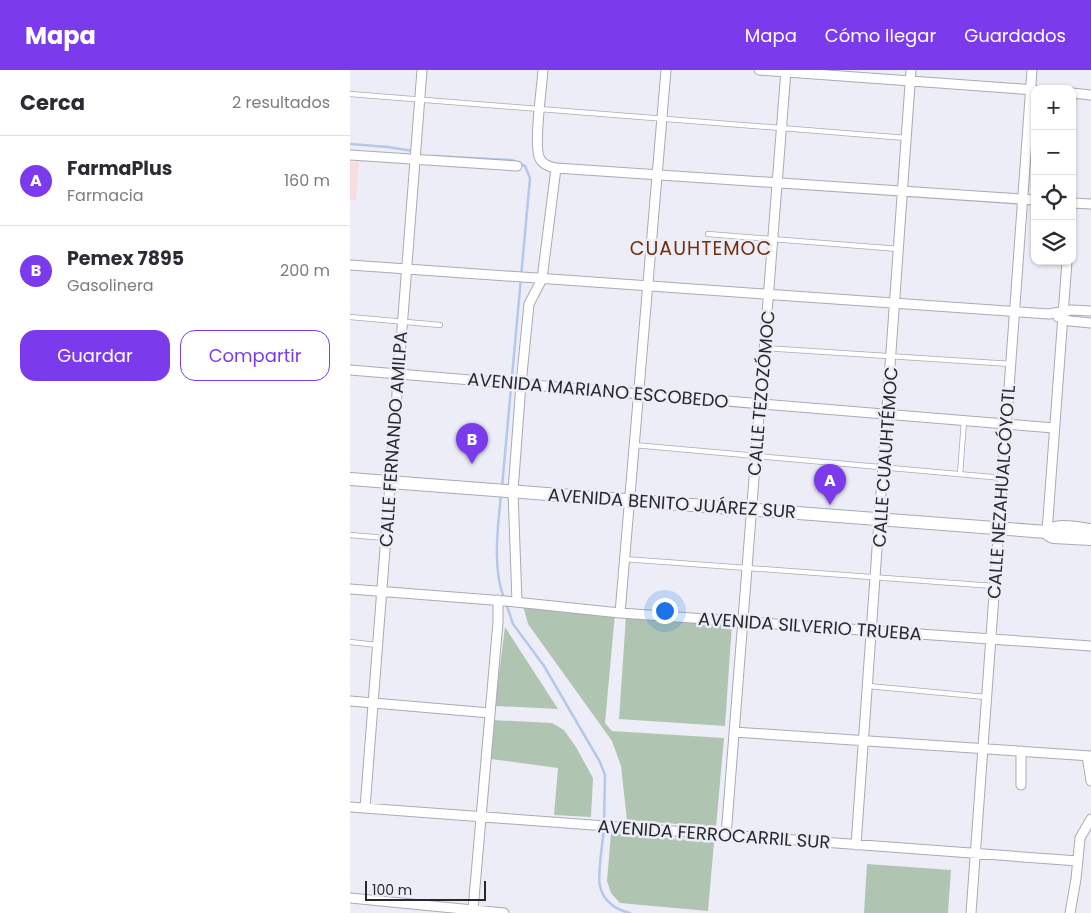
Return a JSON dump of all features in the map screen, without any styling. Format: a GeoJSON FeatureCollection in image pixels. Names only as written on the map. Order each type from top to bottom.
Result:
{"type":"FeatureCollection","features":[{"type":"Feature","properties":{"kind":"street","name":"CALLE FERNANDO AMILPA"},"geometry":{"type":"LineString","coordinates":[[365,808],[422,70]]}},
{"type":"Feature","properties":{"kind":"street"},"geometry":{"type":"LineString","coordinates":[[543,70],[537,153],[540,161],[547,166],[1031,200]]}},
{"type":"Feature","properties":{"kind":"street"},"geometry":{"type":"LineString","coordinates":[[620,613],[666,70]]}},
{"type":"Feature","properties":{"kind":"street"},"geometry":{"type":"LineString","coordinates":[[759,70],[1031,90]]}},
{"type":"Feature","properties":{"kind":"street","name":"CALLE CUAUHTÉMOC"},"geometry":{"type":"LineString","coordinates":[[856,845],[911,70]]}},
{"type":"Feature","properties":{"kind":"street","name":"CALLE NEZAHUALCÓYOTL"},"geometry":{"type":"LineString","coordinates":[[1032,70],[1033,85]]}},
{"type":"Feature","properties":{"kind":"street","name":"CALLE TEZOZÓMOC"},"geometry":{"type":"LineString","coordinates":[[726,836],[786,71]]}},
{"type":"Feature","properties":{"kind":"street"},"geometry":{"type":"LineString","coordinates":[[1076,93],[1091,95]]}},
{"type":"Feature","properties":{"kind":"street","name":"CALLE NEZAHUALCÓYOTL"},"geometry":{"type":"LineString","coordinates":[[971,913],[1022,200],[1031,110]]}},
{"type":"Feature","properties":{"kind":"street"},"geometry":{"type":"LineString","coordinates":[[350,155],[517,166]]}},
{"type":"Feature","properties":{"kind":"street"},"geometry":{"type":"LineString","coordinates":[[517,602],[510,491],[529,304],[538,279],[556,168]]}},
{"type":"Feature","properties":{"kind":"street"},"geometry":{"type":"LineString","coordinates":[[1076,203],[1091,204]]}},
{"type":"Feature","properties":{"kind":"street"},"geometry":{"type":"LineString","coordinates":[[350,265],[1014,311],[1063,315],[1091,323]]}},
{"type":"Feature","properties":{"kind":"street"},"geometry":{"type":"LineString","coordinates":[[1046,532],[1067,265]]}},
{"type":"Feature","properties":{"kind":"street"},"geometry":{"type":"LineString","coordinates":[[1063,315],[1072,310],[1091,311]]}},
{"type":"Feature","properties":{"kind":"street","name":"AVENIDA MARIANO ESCOBEDO"},"geometry":{"type":"LineString","coordinates":[[350,370],[1054,428]]}},
{"type":"Feature","properties":{"kind":"street","name":"AVENIDA BENITO JUÁREZ SUR"},"geometry":{"type":"LineString","coordinates":[[350,479],[1046,532]]}},
{"type":"Feature","properties":{"kind":"street"},"geometry":{"type":"LineString","coordinates":[[1046,532],[1049,529],[1058,528],[1091,530]]}},
{"type":"Feature","properties":{"kind":"street"},"geometry":{"type":"LineString","coordinates":[[1046,532],[1053,536],[1091,539]]}},
{"type":"Feature","properties":{"kind":"street","name":"AVENIDA SILVERIO TRUEBA"},"geometry":{"type":"LineString","coordinates":[[350,589],[498,600],[620,613],[1091,646]]}},
{"type":"Feature","properties":{"kind":"street"},"geometry":{"type":"LineString","coordinates":[[472,910],[498,622],[498,600]]}},
{"type":"Feature","properties":{"kind":"street"},"geometry":{"type":"LineString","coordinates":[[350,701],[490,713]]}},
{"type":"Feature","properties":{"kind":"street"},"geometry":{"type":"LineString","coordinates":[[734,732],[1089,756],[1091,780]]}},
{"type":"Feature","properties":{"kind":"street"},"geometry":{"type":"LineString","coordinates":[[1021,752],[1021,785]]}},
{"type":"Feature","properties":{"kind":"street","name":"AVENIDA FERROCARRIL SUR"},"geometry":{"type":"LineString","coordinates":[[350,807],[612,828],[1078,861]]}},
{"type":"Feature","properties":{"kind":"street"},"geometry":{"type":"LineString","coordinates":[[1070,913],[1080,838],[1091,819]]}},
{"type":"Feature","properties":{"kind":"street"},"geometry":{"type":"LineString","coordinates":[[350,898],[504,913]]}},
{"type":"Feature","properties":{"kind":"lane"},"geometry":{"type":"LineString","coordinates":[[350,94],[906,138]]}},
{"type":"Feature","properties":{"kind":"lane"},"geometry":{"type":"LineString","coordinates":[[708,234],[899,249]]}},
{"type":"Feature","properties":{"kind":"lane"},"geometry":{"type":"LineString","coordinates":[[350,317],[440,325]]}},
{"type":"Feature","properties":{"kind":"lane"},"geometry":{"type":"LineString","coordinates":[[764,348],[1011,364]]}},
{"type":"Feature","properties":{"kind":"lane"},"geometry":{"type":"LineString","coordinates":[[960,474],[964,420]]}},
{"type":"Feature","properties":{"kind":"lane"},"geometry":{"type":"LineString","coordinates":[[634,445],[1002,478]]}},
{"type":"Feature","properties":{"kind":"lane"},"geometry":{"type":"LineString","coordinates":[[350,535],[386,538]]}},
{"type":"Feature","properties":{"kind":"lane"},"geometry":{"type":"LineString","coordinates":[[624,559],[995,586]]}},
{"type":"Feature","properties":{"kind":"lane"},"geometry":{"type":"LineString","coordinates":[[350,642],[377,645]]}},
{"type":"Feature","properties":{"kind":"lane"},"geometry":{"type":"LineString","coordinates":[[868,686],[987,697]]}},
{"type":"Feature","properties":{"kind":"shaded area"},"geometry":{"type":"Polygon","coordinates":[[[350,162],[359,162],[356,200],[350,199],[350,162]]]}},
{"type":"Feature","properties":{"kind":"green space"},"geometry":{"type":"Polygon","coordinates":[[[522,602],[615,613],[605,723],[612,731],[724,738],[716,827],[627,820],[621,766],[612,741],[528,624],[522,602]]]}},
{"type":"Feature","properties":{"kind":"green space"},"geometry":{"type":"Polygon","coordinates":[[[626,616],[732,623],[725,726],[619,719],[626,616]]]}},
{"type":"Feature","properties":{"kind":"green space"},"geometry":{"type":"Polygon","coordinates":[[[505,627],[558,709],[495,706],[505,627]]]}},
{"type":"Feature","properties":{"kind":"green space"},"geometry":{"type":"Polygon","coordinates":[[[492,720],[552,723],[564,730],[593,778],[591,817],[554,815],[558,768],[491,759],[492,720]]]}},
{"type":"Feature","properties":{"kind":"green space"},"geometry":{"type":"Polygon","coordinates":[[[611,833],[714,842],[708,911],[620,903],[611,893],[607,881],[611,833]]]}},
{"type":"Feature","properties":{"kind":"green space"},"geometry":{"type":"Polygon","coordinates":[[[867,864],[951,870],[948,913],[864,913],[867,864]]]}},
{"type":"Feature","properties":{"kind":"waterway"},"geometry":{"type":"LineString","coordinates":[[350,144],[413,151]]}},
{"type":"Feature","properties":{"kind":"waterway"},"geometry":{"type":"LineString","coordinates":[[432,156],[512,160],[525,166],[530,178],[502,487]]}},
{"type":"Feature","properties":{"kind":"waterway"},"geometry":{"type":"LineString","coordinates":[[501,494],[497,533],[497,560],[500,586],[504,598]]}},
{"type":"Feature","properties":{"kind":"waterway"},"geometry":{"type":"LineString","coordinates":[[506,603],[513,624],[544,666],[600,762],[605,775],[604,823]]}},
{"type":"Feature","properties":{"kind":"waterway"},"geometry":{"type":"LineString","coordinates":[[604,828],[599,875],[602,891],[611,904],[620,910],[630,913]]}},
{"type":"Feature","properties":{"kind":"place","name":"Pemex 7895"},"geometry":{"type":"Point","coordinates":[472,464]}},
{"type":"Feature","properties":{"kind":"place","name":"FarmaPlus"},"geometry":{"type":"Point","coordinates":[830,505]}},
{"type":"Feature","properties":{"kind":"district","name":"CUAUHTEMOC"},"geometry":{"type":"Point","coordinates":[701,248]}}]}
